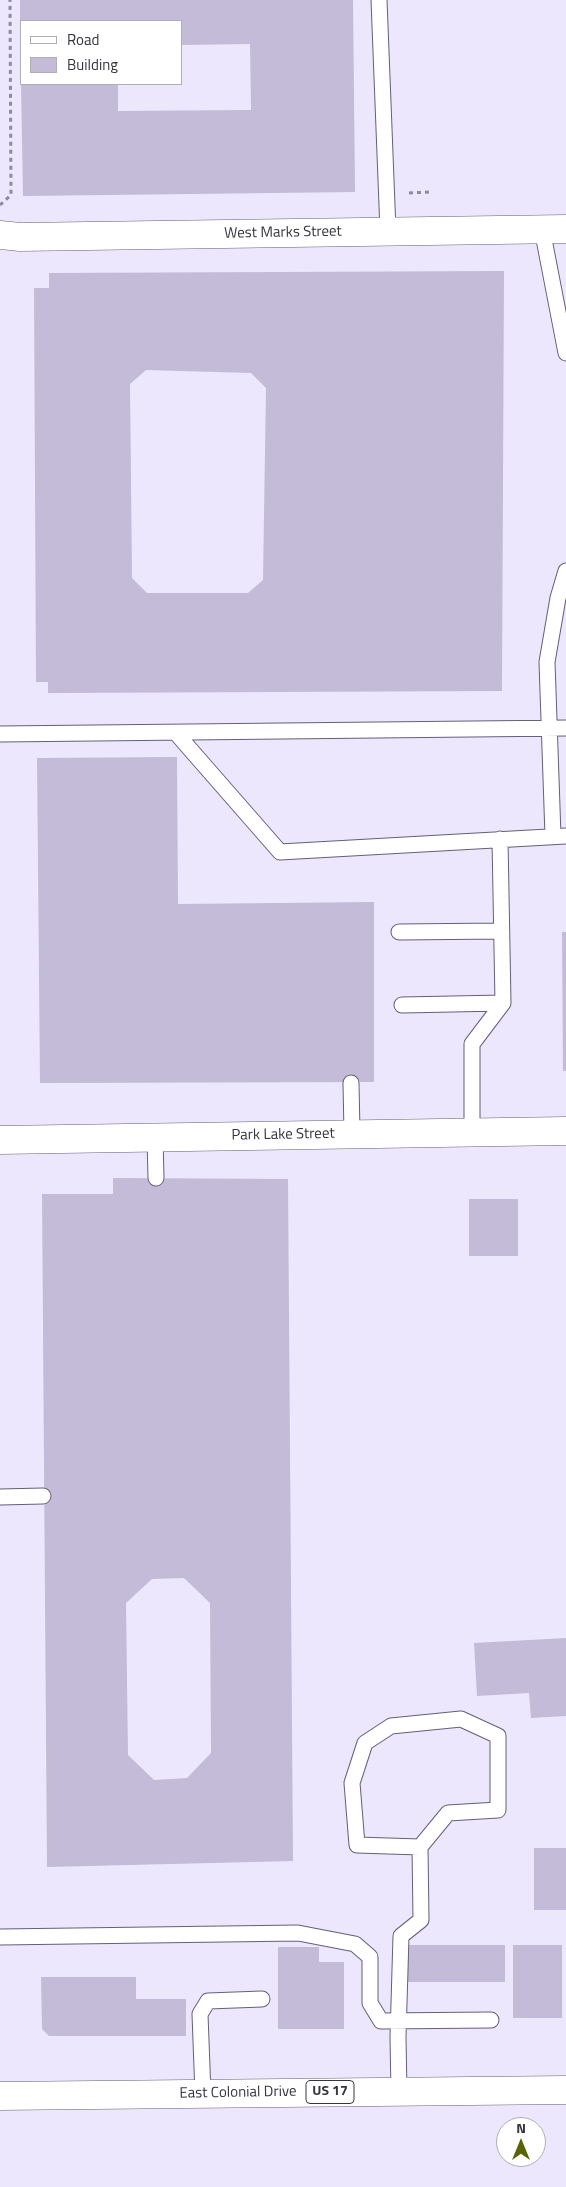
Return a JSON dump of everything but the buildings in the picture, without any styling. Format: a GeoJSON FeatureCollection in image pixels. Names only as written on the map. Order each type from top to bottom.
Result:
{"type":"FeatureCollection","features":[{"type":"Feature","properties":{"kind":"main road","name":"West Marks Street"},"geometry":{"type":"LineString","coordinates":[[0,235],[20,237],[554,229]]}},
{"type":"Feature","properties":{"kind":"main road","name":"Park Lake Street"},"geometry":{"type":"LineString","coordinates":[[0,1140],[566,1131]]}},
{"type":"Feature","properties":{"kind":"main road","name":"East Colonial Drive"},"geometry":{"type":"LineString","coordinates":[[0,2096],[566,2090]]}},
{"type":"Feature","properties":{"kind":"lane"},"geometry":{"type":"LineString","coordinates":[[379,0],[388,231]]}},
{"type":"Feature","properties":{"kind":"lane"},"geometry":{"type":"LineString","coordinates":[[554,229],[566,353]]}},
{"type":"Feature","properties":{"kind":"lane"},"geometry":{"type":"LineString","coordinates":[[176,733],[280,852],[560,836],[549,728],[546,662],[558,598],[566,571]]}},
{"type":"Feature","properties":{"kind":"lane"},"geometry":{"type":"LineString","coordinates":[[0,734],[566,728]]}},
{"type":"Feature","properties":{"kind":"lane"},"geometry":{"type":"LineString","coordinates":[[472,1131],[472,1044],[503,1003],[500,840]]}},
{"type":"Feature","properties":{"kind":"lane"},"geometry":{"type":"LineString","coordinates":[[399,932],[501,930]]}},
{"type":"Feature","properties":{"kind":"lane"},"geometry":{"type":"LineString","coordinates":[[402,1005],[503,1003]]}},
{"type":"Feature","properties":{"kind":"lane"},"geometry":{"type":"LineString","coordinates":[[351,1083],[352,1133]]}},
{"type":"Feature","properties":{"kind":"lane"},"geometry":{"type":"LineString","coordinates":[[155,1137],[156,1178]]}},
{"type":"Feature","properties":{"kind":"lane"},"geometry":{"type":"LineString","coordinates":[[0,1497],[43,1496]]}},
{"type":"Feature","properties":{"kind":"lane"},"geometry":{"type":"LineString","coordinates":[[399,2092],[398,2021],[401,1936],[421,1920],[420,1847],[448,1813],[498,1810],[498,1736],[461,1719],[391,1726],[365,1743],[352,1783],[357,1845],[420,1847]]}},
{"type":"Feature","properties":{"kind":"lane"},"geometry":{"type":"LineString","coordinates":[[0,1937],[298,1933],[354,1944],[370,1957],[370,2003],[381,2021],[491,2020]]}},
{"type":"Feature","properties":{"kind":"lane"},"geometry":{"type":"LineString","coordinates":[[203,2094],[200,2014],[208,2001],[262,1999]]}},
{"type":"Feature","properties":{"kind":"path"},"geometry":{"type":"LineString","coordinates":[[0,206],[11,196],[10,0]]}},
{"type":"Feature","properties":{"kind":"path"},"geometry":{"type":"LineString","coordinates":[[399,193],[429,192]]}}]}
